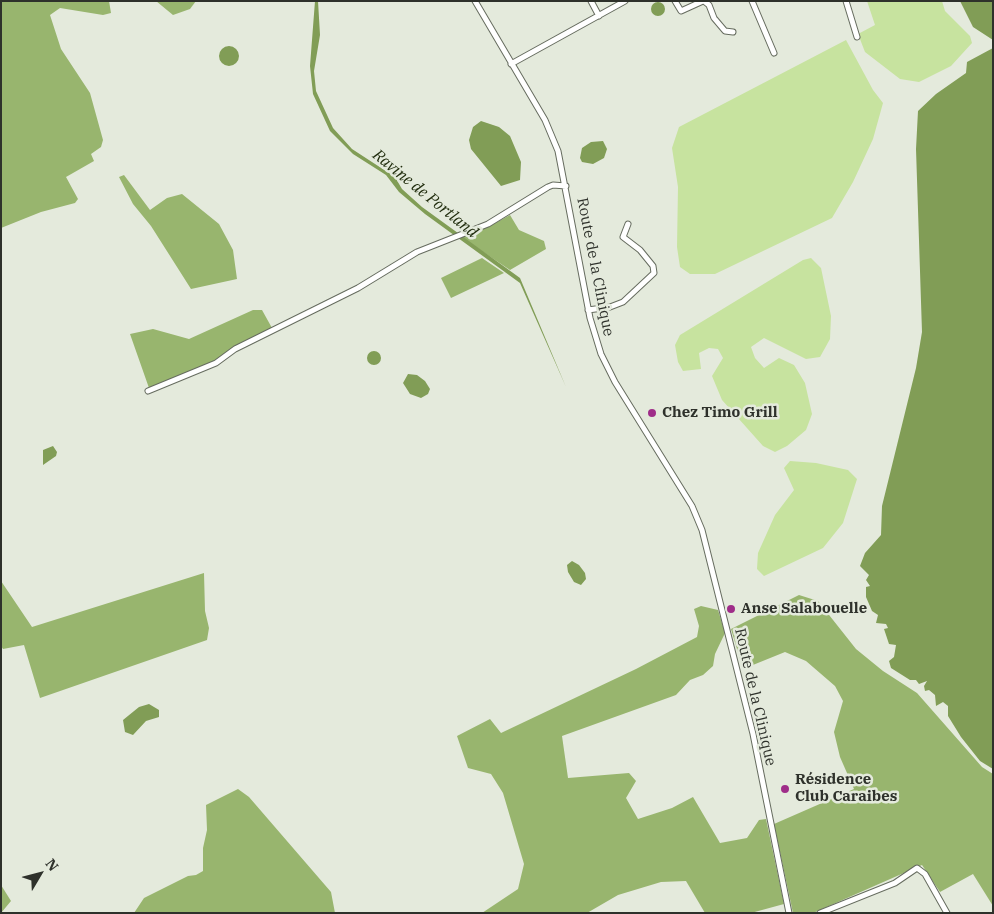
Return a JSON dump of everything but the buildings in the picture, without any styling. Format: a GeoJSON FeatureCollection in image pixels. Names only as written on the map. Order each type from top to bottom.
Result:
{"type":"FeatureCollection","features":[{"type":"Feature","properties":{"kind":"street"},"geometry":{"type":"LineString","coordinates":[[476,3],[483,1]]}},
{"type":"Feature","properties":{"kind":"street"},"geometry":{"type":"LineString","coordinates":[[591,1],[599,16]]}},
{"type":"Feature","properties":{"kind":"street"},"geometry":{"type":"LineString","coordinates":[[511,64],[625,1]]}},
{"type":"Feature","properties":{"kind":"street"},"geometry":{"type":"LineString","coordinates":[[675,1],[681,11],[703,1],[709,5],[714,18],[725,32],[733,32]]}},
{"type":"Feature","properties":{"kind":"street"},"geometry":{"type":"LineString","coordinates":[[752,1],[774,53]]}},
{"type":"Feature","properties":{"kind":"street"},"geometry":{"type":"LineString","coordinates":[[846,1],[857,38]]}},
{"type":"Feature","properties":{"kind":"street","name":"Route de la Clinique"},"geometry":{"type":"LineString","coordinates":[[476,3],[548,126],[558,152],[566,186],[588,310],[595,338],[608,369],[676,479],[702,530],[752,734],[789,913]]}},
{"type":"Feature","properties":{"kind":"street"},"geometry":{"type":"LineString","coordinates":[[148,391],[216,363],[235,349],[338,298],[417,252],[488,224],[509,213],[548,187],[553,185],[566,186]]}},
{"type":"Feature","properties":{"kind":"street"},"geometry":{"type":"LineString","coordinates":[[588,310],[614,306],[623,302],[654,273],[653,266],[640,250],[623,237],[628,224]]}},
{"type":"Feature","properties":{"kind":"street"},"geometry":{"type":"LineString","coordinates":[[820,913],[890,885],[917,868],[925,874],[947,913]]}},
{"type":"Feature","properties":{"kind":"shaded area"},"geometry":{"type":"Polygon","coordinates":[[[1,1],[109,1],[111,13],[103,15],[60,8],[50,15],[61,49],[90,93],[103,140],[101,147],[91,154],[94,161],[66,177],[78,199],[75,203],[41,212],[1,228],[1,1]]]}},
{"type":"Feature","properties":{"kind":"shaded area"},"geometry":{"type":"Polygon","coordinates":[[[156,1],[196,1],[190,9],[173,15],[156,1]]]}},
{"type":"Feature","properties":{"kind":"shaded area"},"geometry":{"type":"Polygon","coordinates":[[[315,1],[318,1],[320,35],[314,71],[316,91],[333,128],[352,149],[395,177],[402,189],[422,207],[520,278],[566,387],[520,283],[425,214],[399,192],[386,175],[353,154],[330,131],[313,94],[310,66],[315,1]]]}},
{"type":"Feature","properties":{"kind":"shaded area"},"geometry":{"type":"Polygon","coordinates":[[[867,1],[942,1],[945,11],[970,36],[972,43],[951,66],[919,82],[900,79],[865,52],[858,34],[875,25],[867,1]]]}},
{"type":"Feature","properties":{"kind":"shaded area"},"geometry":{"type":"Polygon","coordinates":[[[960,1],[993,1],[993,40],[973,27],[960,1]]]}},
{"type":"Feature","properties":{"kind":"shaded area"},"geometry":{"type":"Polygon","coordinates":[[[655,2],[661,2],[665,9],[661,16],[655,16],[651,12],[651,6],[655,2]]]}},
{"type":"Feature","properties":{"kind":"shaded area"},"geometry":{"type":"Polygon","coordinates":[[[846,40],[873,90],[883,103],[873,139],[853,182],[832,218],[715,274],[690,274],[680,267],[677,247],[678,187],[672,148],[679,127],[846,40]]]}},
{"type":"Feature","properties":{"kind":"shaded area"},"geometry":{"type":"Polygon","coordinates":[[[229,46],[236,49],[239,56],[236,63],[229,66],[222,63],[219,56],[222,49],[229,46]]]}},
{"type":"Feature","properties":{"kind":"shaded area"},"geometry":{"type":"Polygon","coordinates":[[[993,48],[993,769],[980,761],[961,737],[948,716],[948,706],[943,702],[936,706],[935,695],[929,690],[925,691],[924,686],[927,681],[919,684],[916,680],[910,680],[891,668],[889,661],[894,657],[896,645],[889,644],[884,629],[888,628],[886,624],[876,623],[878,615],[872,611],[866,597],[866,587],[870,586],[866,580],[869,575],[860,566],[865,553],[881,535],[882,506],[916,368],[922,332],[916,149],[918,111],[936,94],[966,73],[967,62],[993,48]]]}},
{"type":"Feature","properties":{"kind":"shaded area"},"geometry":{"type":"Polygon","coordinates":[[[481,121],[499,127],[510,136],[521,162],[520,180],[501,186],[471,149],[469,140],[473,127],[481,121]]]}},
{"type":"Feature","properties":{"kind":"shaded area"},"geometry":{"type":"Polygon","coordinates":[[[603,141],[607,149],[604,158],[593,164],[582,162],[580,158],[582,148],[591,142],[603,141]]]}},
{"type":"Feature","properties":{"kind":"shaded area"},"geometry":{"type":"Polygon","coordinates":[[[124,175],[150,210],[167,198],[182,194],[219,224],[233,250],[237,279],[191,289],[151,226],[133,204],[119,177],[124,175]]]}},
{"type":"Feature","properties":{"kind":"shaded area"},"geometry":{"type":"Polygon","coordinates":[[[510,215],[519,230],[544,241],[546,249],[510,270],[461,237],[490,226],[510,215]]]}},
{"type":"Feature","properties":{"kind":"shaded area"},"geometry":{"type":"Polygon","coordinates":[[[482,258],[504,273],[451,298],[441,278],[482,258]]]}},
{"type":"Feature","properties":{"kind":"shaded area"},"geometry":{"type":"Polygon","coordinates":[[[811,258],[821,268],[831,316],[830,339],[820,357],[806,359],[764,338],[751,347],[755,358],[764,368],[779,358],[794,365],[805,383],[812,414],[806,430],[787,446],[775,452],[763,446],[722,400],[712,376],[723,358],[718,349],[709,348],[699,353],[701,369],[683,371],[678,362],[675,345],[680,335],[803,260],[811,258]]]}},
{"type":"Feature","properties":{"kind":"shaded area"},"geometry":{"type":"Polygon","coordinates":[[[253,310],[262,310],[272,328],[231,349],[216,360],[149,388],[130,334],[153,329],[189,339],[253,310]]]}},
{"type":"Feature","properties":{"kind":"shaded area"},"geometry":{"type":"Polygon","coordinates":[[[371,351],[377,351],[381,358],[377,365],[371,365],[367,361],[367,355],[371,351]]]}},
{"type":"Feature","properties":{"kind":"shaded area"},"geometry":{"type":"Polygon","coordinates":[[[408,374],[417,375],[425,381],[430,389],[428,394],[421,398],[410,394],[403,383],[408,374]]]}},
{"type":"Feature","properties":{"kind":"shaded area"},"geometry":{"type":"Polygon","coordinates":[[[53,446],[57,452],[56,456],[43,465],[43,450],[53,446]]]}},
{"type":"Feature","properties":{"kind":"shaded area"},"geometry":{"type":"Polygon","coordinates":[[[790,461],[816,463],[848,470],[857,479],[843,523],[823,548],[764,576],[757,569],[758,553],[775,515],[794,490],[784,468],[790,461]]]}},
{"type":"Feature","properties":{"kind":"shaded area"},"geometry":{"type":"Polygon","coordinates":[[[572,561],[579,565],[585,573],[586,579],[581,585],[574,582],[568,572],[567,565],[572,561]]]}},
{"type":"Feature","properties":{"kind":"shaded area"},"geometry":{"type":"Polygon","coordinates":[[[204,573],[205,611],[209,628],[207,640],[40,698],[24,645],[3,649],[1,646],[1,581],[32,627],[204,573]]]}},
{"type":"Feature","properties":{"kind":"shaded area"},"geometry":{"type":"Polygon","coordinates":[[[799,595],[818,601],[856,649],[883,671],[917,693],[982,767],[993,774],[993,906],[973,874],[940,892],[922,865],[813,913],[793,913],[774,824],[854,789],[840,757],[834,732],[843,701],[835,686],[806,661],[785,652],[743,669],[731,629],[799,595]]]}},
{"type":"Feature","properties":{"kind":"shaded area"},"geometry":{"type":"Polygon","coordinates":[[[701,606],[718,610],[725,633],[715,654],[713,666],[703,675],[690,680],[676,695],[562,736],[568,778],[629,773],[636,781],[626,798],[638,819],[672,808],[693,797],[720,843],[747,838],[759,820],[766,819],[784,904],[751,913],[705,913],[686,881],[661,882],[618,895],[587,913],[482,913],[518,889],[524,864],[503,793],[491,774],[468,768],[457,736],[490,719],[501,733],[636,669],[697,637],[699,626],[694,609],[701,606]]]}},
{"type":"Feature","properties":{"kind":"shaded area"},"geometry":{"type":"Polygon","coordinates":[[[149,704],[159,710],[159,717],[146,721],[133,735],[125,732],[123,720],[139,707],[149,704]]]}},
{"type":"Feature","properties":{"kind":"shaded area"},"geometry":{"type":"Polygon","coordinates":[[[238,789],[249,797],[331,892],[335,913],[134,913],[144,898],[188,876],[196,875],[203,871],[203,848],[207,830],[206,805],[238,789]]]}},
{"type":"Feature","properties":{"kind":"shaded area"},"geometry":{"type":"Polygon","coordinates":[[[1,885],[11,901],[1,913],[1,885]]]}},
{"type":"Feature","properties":{"kind":"place","name":"Chez Timo Grill"},"geometry":{"type":"Point","coordinates":[652,413]}},
{"type":"Feature","properties":{"kind":"place","name":"Anse Salabouelle"},"geometry":{"type":"Point","coordinates":[731,609]}},
{"type":"Feature","properties":{"kind":"place","name":"Résidence Club Caraibes"},"geometry":{"type":"Point","coordinates":[785,789]}},
{"type":"Feature","properties":{"kind":"water label","name":"Ravine de Portland"},"geometry":{"type":"Point","coordinates":[425,194]}}]}
